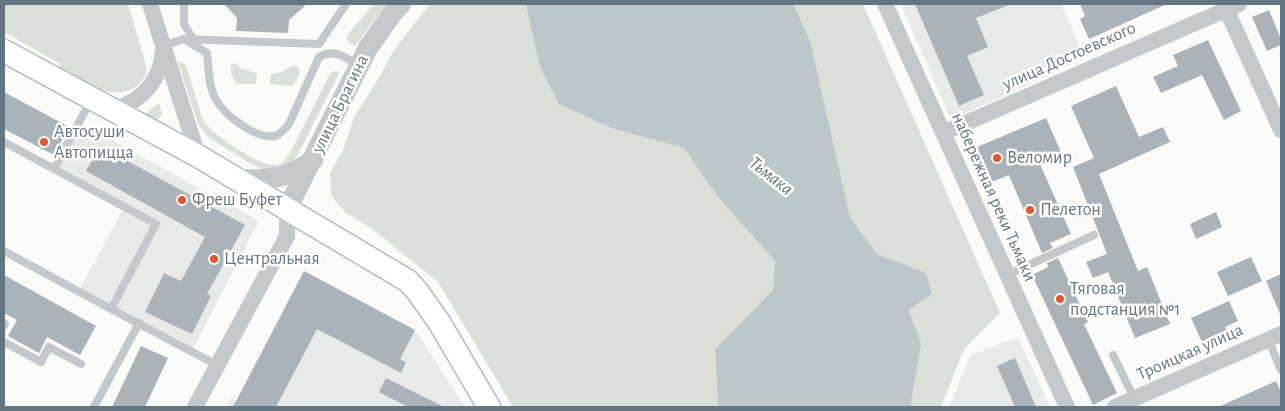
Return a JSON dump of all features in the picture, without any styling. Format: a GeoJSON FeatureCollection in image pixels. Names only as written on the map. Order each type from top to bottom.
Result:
{"type":"FeatureCollection","features":[{"type":"Feature","properties":{"kind":"main road"},"geometry":{"type":"LineString","coordinates":[[4,51],[198,156],[408,281],[439,322],[489,407]]}},
{"type":"Feature","properties":{"kind":"street"},"geometry":{"type":"LineString","coordinates":[[150,4],[198,156]]}},
{"type":"Feature","properties":{"kind":"street","name":"улица Брагина"},"geometry":{"type":"LineString","coordinates":[[287,209],[373,38],[401,4]]}},
{"type":"Feature","properties":{"kind":"street","name":"набережная реки Тьмаки"},"geometry":{"type":"LineString","coordinates":[[885,4],[1066,407]]}},
{"type":"Feature","properties":{"kind":"street"},"geometry":{"type":"LineString","coordinates":[[1230,6],[1281,130]]}},
{"type":"Feature","properties":{"kind":"street","name":"улица Достоевского"},"geometry":{"type":"LineString","coordinates":[[943,133],[1230,6]]}},
{"type":"Feature","properties":{"kind":"street"},"geometry":{"type":"LineString","coordinates":[[114,110],[131,103],[150,86],[161,64],[163,46]]}},
{"type":"Feature","properties":{"kind":"street"},"geometry":{"type":"LineString","coordinates":[[235,178],[253,180],[279,177],[296,171],[313,160]]}},
{"type":"Feature","properties":{"kind":"street"},"geometry":{"type":"LineString","coordinates":[[195,407],[287,236],[287,209]]}},
{"type":"Feature","properties":{"kind":"street","name":"Троицкая улица"},"geometry":{"type":"LineString","coordinates":[[1115,407],[1275,336]]}},
{"type":"Feature","properties":{"kind":"lane"},"geometry":{"type":"LineString","coordinates":[[184,4],[184,24],[193,39]]}},
{"type":"Feature","properties":{"kind":"lane"},"geometry":{"type":"LineString","coordinates":[[163,46],[184,39],[319,44],[346,4]]}},
{"type":"Feature","properties":{"kind":"lane"},"geometry":{"type":"LineString","coordinates":[[184,39],[207,53],[211,90],[223,110],[236,121],[253,131],[267,136],[276,136],[284,131],[289,124],[319,57],[325,53],[332,53],[341,55],[359,65]]}},
{"type":"Feature","properties":{"kind":"lane"},"geometry":{"type":"LineString","coordinates":[[54,169],[92,99]]}},
{"type":"Feature","properties":{"kind":"lane"},"geometry":{"type":"LineString","coordinates":[[4,142],[156,224],[111,309]]}},
{"type":"Feature","properties":{"kind":"lane"},"geometry":{"type":"LineString","coordinates":[[1007,276],[1094,235]]}},
{"type":"Feature","properties":{"kind":"lane"},"geometry":{"type":"LineString","coordinates":[[4,251],[218,366]]}},
{"type":"Feature","properties":{"kind":"lane"},"geometry":{"type":"LineString","coordinates":[[94,407],[138,323]]}},
{"type":"Feature","properties":{"kind":"lane"},"geometry":{"type":"LineString","coordinates":[[1275,336],[1281,370]]}},
{"type":"Feature","properties":{"kind":"lane"},"geometry":{"type":"LineString","coordinates":[[4,342],[41,362],[49,347],[81,364]]}},
{"type":"Feature","properties":{"kind":"lane"},"geometry":{"type":"LineString","coordinates":[[1113,355],[1134,398]]}},
{"type":"Feature","properties":{"kind":"shaded area"},"geometry":{"type":"Polygon","coordinates":[[[4,4],[128,4],[147,68],[145,76],[135,87],[125,91],[105,91],[86,83],[58,66],[61,64],[4,32],[4,4]]]}},
{"type":"Feature","properties":{"kind":"shaded area"},"geometry":{"type":"Polygon","coordinates":[[[374,4],[387,4],[355,46],[349,43],[347,40],[348,34],[374,4]]]}},
{"type":"Feature","properties":{"kind":"shaded area"},"geometry":{"type":"Polygon","coordinates":[[[430,4],[528,4],[526,5],[540,67],[614,129],[684,148],[718,197],[775,261],[773,290],[715,349],[718,407],[513,407],[438,282],[371,228],[346,213],[332,197],[330,173],[343,150],[354,117],[394,50],[430,4]]]}},
{"type":"Feature","properties":{"kind":"shaded area"},"geometry":{"type":"Polygon","coordinates":[[[793,4],[863,4],[1000,313],[964,349],[941,407],[911,407],[920,344],[909,310],[926,273],[877,254],[850,217],[810,40],[793,4]]]}},
{"type":"Feature","properties":{"kind":"shaded area"},"geometry":{"type":"Polygon","coordinates":[[[901,4],[1061,4],[1085,58],[951,120],[901,4]]]}},
{"type":"Feature","properties":{"kind":"shaded area"},"geometry":{"type":"Polygon","coordinates":[[[178,62],[186,65],[203,121],[212,131],[252,158],[277,165],[289,155],[331,72],[340,72],[296,158],[287,169],[263,169],[249,163],[207,136],[198,124],[178,62]]]}},
{"type":"Feature","properties":{"kind":"shaded area"},"geometry":{"type":"Polygon","coordinates":[[[235,63],[242,69],[257,73],[256,84],[237,84],[231,70],[231,65],[235,63]]]}},
{"type":"Feature","properties":{"kind":"shaded area"},"geometry":{"type":"Polygon","coordinates":[[[292,66],[297,66],[300,72],[292,86],[270,84],[271,74],[282,72],[292,66]]]}},
{"type":"Feature","properties":{"kind":"shaded area"},"geometry":{"type":"Polygon","coordinates":[[[159,103],[162,113],[159,119],[155,120],[145,114],[159,103]]]}},
{"type":"Feature","properties":{"kind":"shaded area"},"geometry":{"type":"Polygon","coordinates":[[[79,122],[259,221],[192,351],[79,291],[124,207],[54,169],[79,122]]]}},
{"type":"Feature","properties":{"kind":"shaded area"},"geometry":{"type":"Polygon","coordinates":[[[304,271],[415,330],[465,407],[226,407],[231,398],[237,400],[304,271]]]}},
{"type":"Feature","properties":{"kind":"shaded area"},"geometry":{"type":"Polygon","coordinates":[[[1018,337],[1050,407],[949,407],[971,355],[1018,337]]]}},
{"type":"Feature","properties":{"kind":"water","name":"Тьмака"},"geometry":{"type":"Polygon","coordinates":[[[793,4],[810,40],[850,217],[877,254],[926,273],[932,294],[909,310],[921,344],[911,407],[718,407],[715,349],[773,290],[775,261],[718,197],[684,148],[614,129],[559,104],[540,67],[526,5],[793,4]]]}},
{"type":"Feature","properties":{"kind":"building"},"geometry":{"type":"Polygon","coordinates":[[[224,4],[307,4],[289,20],[288,33],[236,31],[237,18],[224,4]]]}},
{"type":"Feature","properties":{"kind":"building"},"geometry":{"type":"Polygon","coordinates":[[[915,4],[1011,4],[976,18],[988,47],[967,56],[984,95],[959,106],[915,4]]]}},
{"type":"Feature","properties":{"kind":"building"},"geometry":{"type":"Polygon","coordinates":[[[1080,4],[1167,4],[1089,39],[1080,19],[1085,16],[1080,4]]]}},
{"type":"Feature","properties":{"kind":"building"},"geometry":{"type":"Polygon","coordinates":[[[1269,10],[1281,39],[1281,45],[1267,51],[1252,17],[1269,10]]]}},
{"type":"Feature","properties":{"kind":"building"},"geometry":{"type":"Polygon","coordinates":[[[1208,40],[1241,111],[1224,120],[1202,75],[1161,93],[1153,77],[1178,66],[1173,55],[1208,40]]]}},
{"type":"Feature","properties":{"kind":"building"},"geometry":{"type":"Polygon","coordinates":[[[1116,86],[1139,137],[1163,127],[1170,142],[1099,174],[1138,271],[1147,267],[1170,324],[1135,338],[1108,272],[1093,278],[1086,262],[1107,254],[1073,167],[1094,158],[1071,106],[1116,86]]]}},
{"type":"Feature","properties":{"kind":"building"},"geometry":{"type":"Polygon","coordinates":[[[4,92],[69,127],[54,155],[4,129],[4,92]]]}},
{"type":"Feature","properties":{"kind":"building"},"geometry":{"type":"Polygon","coordinates":[[[1046,118],[1061,152],[1039,162],[1071,234],[1050,243],[1053,248],[1042,253],[1009,175],[992,182],[977,147],[1046,118]]]}},
{"type":"Feature","properties":{"kind":"building"},"geometry":{"type":"Polygon","coordinates":[[[100,146],[245,225],[207,294],[211,296],[192,334],[145,312],[164,273],[181,281],[205,237],[86,171],[100,146]]]}},
{"type":"Feature","properties":{"kind":"building"},"geometry":{"type":"Polygon","coordinates":[[[1216,212],[1222,227],[1196,239],[1190,224],[1216,212]]]}},
{"type":"Feature","properties":{"kind":"building"},"geometry":{"type":"Polygon","coordinates":[[[1251,257],[1262,281],[1228,296],[1217,272],[1251,257]]]}},
{"type":"Feature","properties":{"kind":"building"},"geometry":{"type":"Polygon","coordinates":[[[1058,258],[1088,322],[1084,324],[1117,393],[1093,405],[1032,275],[1048,267],[1047,263],[1058,258]]]}},
{"type":"Feature","properties":{"kind":"building"},"geometry":{"type":"Polygon","coordinates":[[[304,271],[415,330],[400,359],[406,362],[401,373],[317,329],[276,407],[233,407],[304,271]]]}},
{"type":"Feature","properties":{"kind":"building"},"geometry":{"type":"Polygon","coordinates":[[[1281,274],[1281,316],[1266,281],[1281,274]]]}},
{"type":"Feature","properties":{"kind":"building"},"geometry":{"type":"Polygon","coordinates":[[[4,275],[96,326],[80,355],[47,337],[39,353],[8,336],[17,320],[4,313],[4,275]]]}},
{"type":"Feature","properties":{"kind":"building"},"geometry":{"type":"Polygon","coordinates":[[[1229,301],[1238,321],[1225,327],[1230,337],[1205,349],[1191,318],[1229,301]]]}},
{"type":"Feature","properties":{"kind":"building"},"geometry":{"type":"Polygon","coordinates":[[[141,346],[168,358],[145,407],[112,407],[141,346]]]}},
{"type":"Feature","properties":{"kind":"building"},"geometry":{"type":"Polygon","coordinates":[[[1015,358],[1036,407],[1015,407],[997,366],[1015,358]]]}},
{"type":"Feature","properties":{"kind":"building"},"geometry":{"type":"Polygon","coordinates":[[[386,378],[444,407],[408,407],[379,392],[386,378]]]}},
{"type":"Feature","properties":{"kind":"building"},"geometry":{"type":"Polygon","coordinates":[[[1276,381],[1281,392],[1281,407],[1218,407],[1276,381]]]}},
{"type":"Feature","properties":{"kind":"place","name":"Автосуши Автопицца"},"geometry":{"type":"Point","coordinates":[44,142]}},
{"type":"Feature","properties":{"kind":"place","name":"Веломир"},"geometry":{"type":"Point","coordinates":[997,158]}},
{"type":"Feature","properties":{"kind":"place","name":"Фреш Буфет"},"geometry":{"type":"Point","coordinates":[182,200]}},
{"type":"Feature","properties":{"kind":"place","name":"Пелетон"},"geometry":{"type":"Point","coordinates":[1030,210]}},
{"type":"Feature","properties":{"kind":"place","name":"Центральная"},"geometry":{"type":"Point","coordinates":[214,259]}},
{"type":"Feature","properties":{"kind":"place","name":"Тяговая подстанция №1"},"geometry":{"type":"Point","coordinates":[1060,299]}}]}
